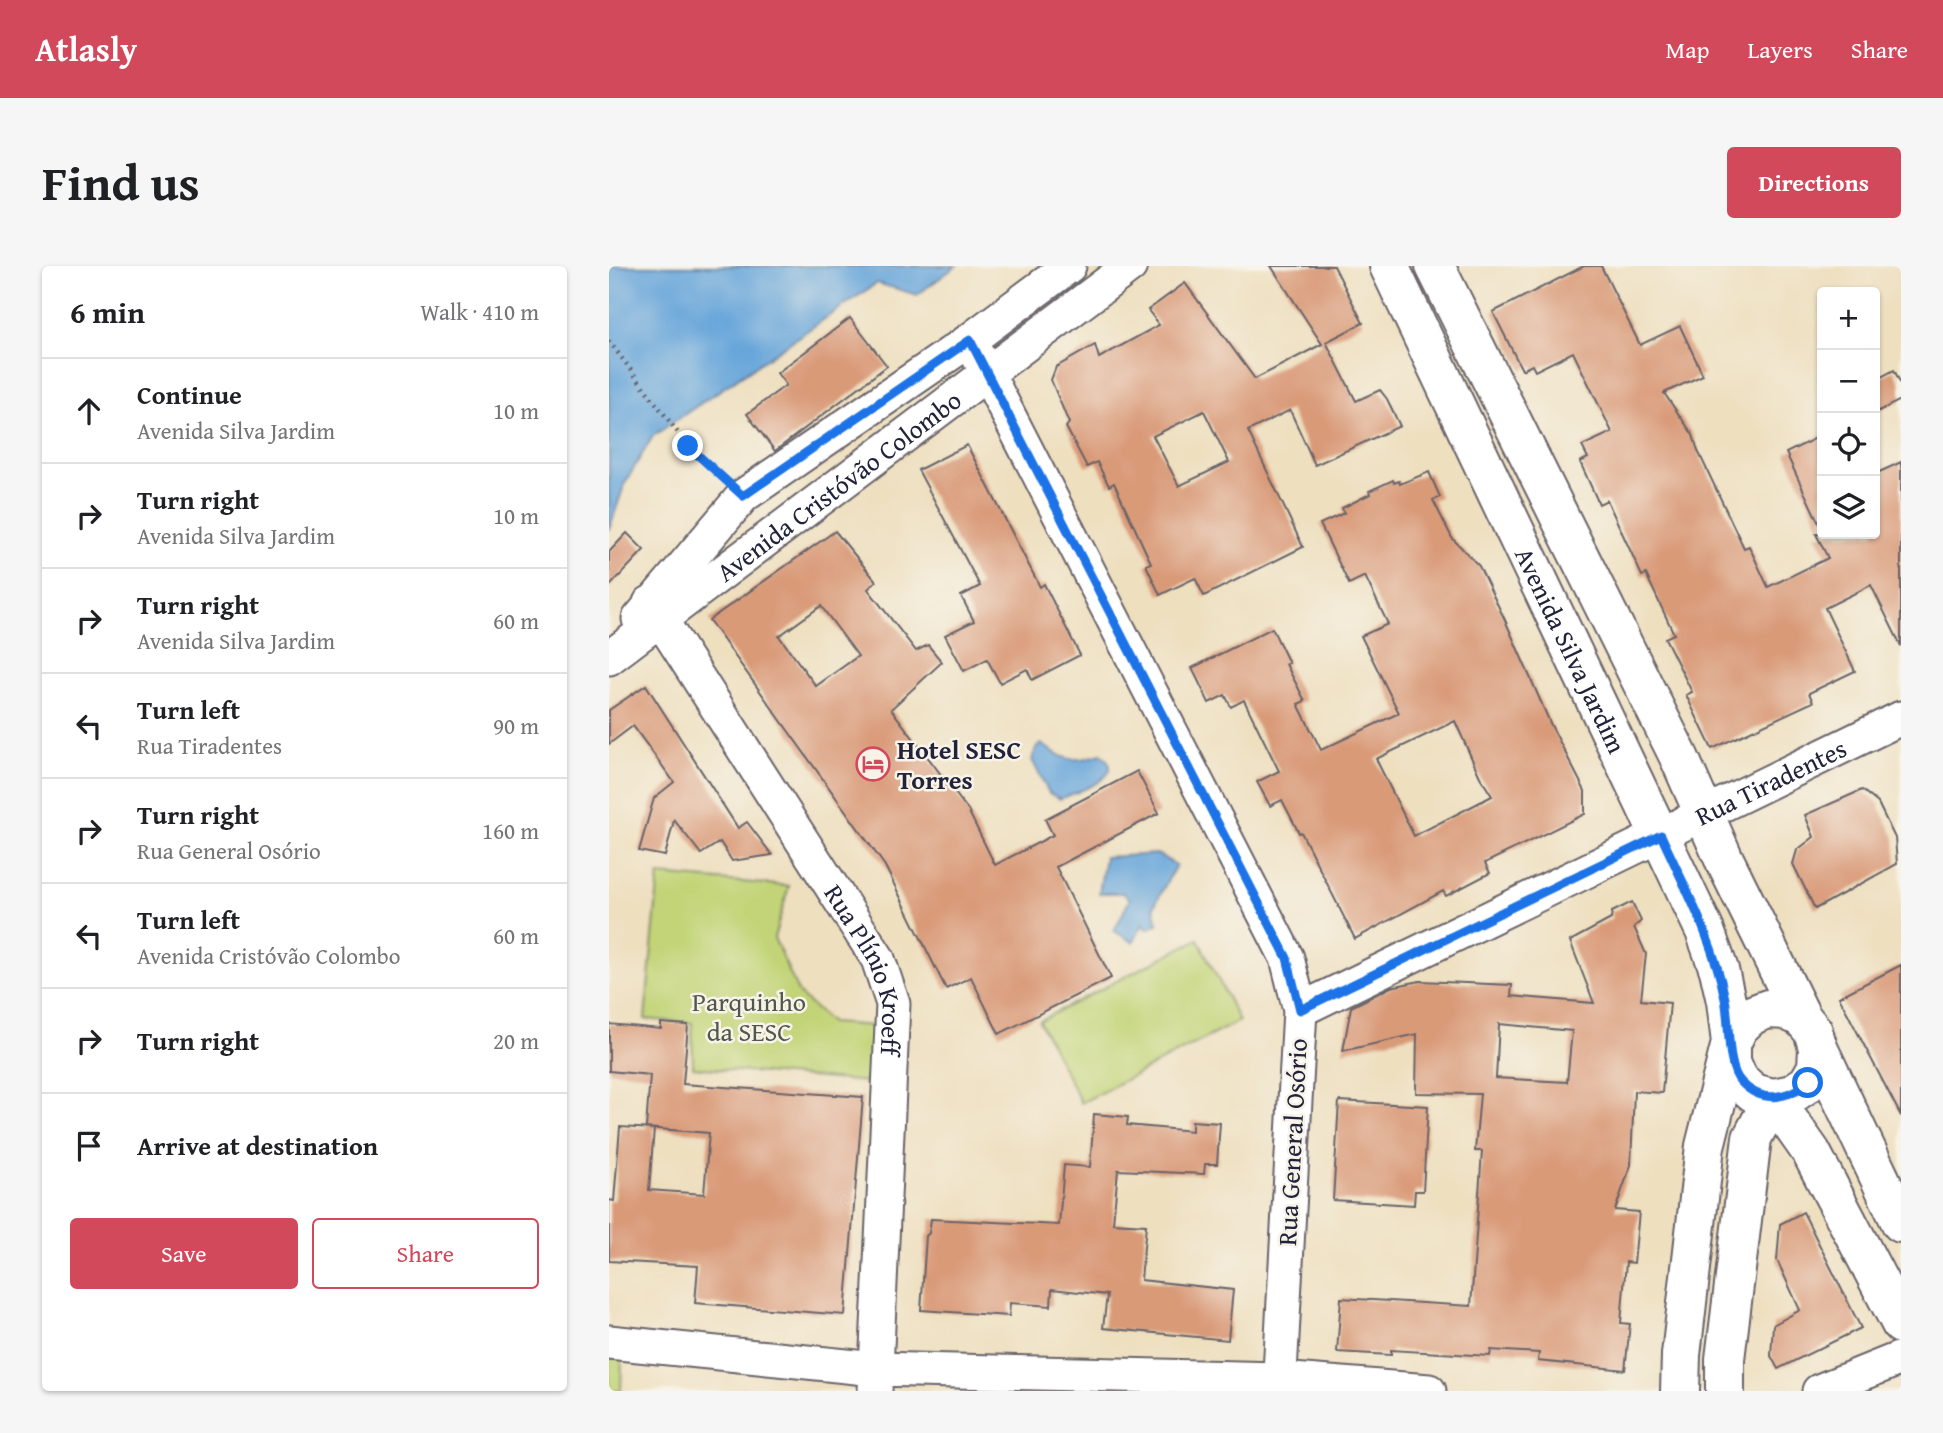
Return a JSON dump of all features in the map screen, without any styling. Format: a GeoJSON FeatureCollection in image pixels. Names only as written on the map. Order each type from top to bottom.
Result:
{"type":"FeatureCollection","features":[{"type":"Feature","properties":{"kind":"street","name":"Avenida Cristóvão Colombo"},"geometry":{"type":"LineString","coordinates":[[611,657],[657,611],[743,496],[970,340],[1069,266]]}},
{"type":"Feature","properties":{"kind":"street","name":"Avenida Cristóvão Colombo"},"geometry":{"type":"LineString","coordinates":[[657,611],[1130,266]]}},
{"type":"Feature","properties":{"kind":"street","name":"Avenida Silva Jardim"},"geometry":{"type":"LineString","coordinates":[[1389,266],[1705,931],[1719,970],[1726,1001],[1731,1062],[1739,1080],[1753,1093],[1773,1098],[1811,1152],[1901,1324]]}},
{"type":"Feature","properties":{"kind":"street","name":"Avenida Silva Jardim"},"geometry":{"type":"LineString","coordinates":[[1436,266],[1679,757],[1765,946],[1901,1223]]}},
{"type":"Feature","properties":{"kind":"street","name":"Rua General Osório"},"geometry":{"type":"LineString","coordinates":[[970,340],[1287,958],[1300,1010],[1279,1385]]}},
{"type":"Feature","properties":{"kind":"street","name":"Rua Plínio Kroeff"},"geometry":{"type":"LineString","coordinates":[[657,611],[878,959],[893,1004],[875,1380]]}},
{"type":"Feature","properties":{"kind":"street","name":"Rua Tiradentes"},"geometry":{"type":"LineString","coordinates":[[1300,1010],[1901,718]]}},
{"type":"Feature","properties":{"kind":"street"},"geometry":{"type":"LineString","coordinates":[[1680,1391],[1681,1355],[1705,1146],[1731,1043],[1739,1027],[1752,1015],[1768,1009],[1786,1010],[1810,1033],[1817,1066],[1808,1083],[1792,1094],[1773,1098],[1752,1138],[1725,1359],[1725,1391]]}},
{"type":"Feature","properties":{"kind":"street"},"geometry":{"type":"LineString","coordinates":[[609,1342],[875,1380],[1279,1385],[1429,1391]]}},
{"type":"Feature","properties":{"kind":"street"},"geometry":{"type":"LineString","coordinates":[[1819,1391],[1901,1358]]}},
{"type":"Feature","properties":{"kind":"path"},"geometry":{"type":"LineString","coordinates":[[609,341],[688,446],[743,496]]}},
{"type":"Feature","properties":{"kind":"green space","name":"Parquinho da SESC"},"geometry":{"type":"Polygon","coordinates":[[[659,875],[789,886],[774,938],[799,994],[831,1023],[875,1026],[867,1082],[693,1067],[692,1023],[645,1019],[659,875]]]}},
{"type":"Feature","properties":{"kind":"green space"},"geometry":{"type":"Polygon","coordinates":[[[1198,939],[1239,1021],[1081,1103],[1039,1021],[1198,939]]]}},
{"type":"Feature","properties":{"kind":"green space"},"geometry":{"type":"Polygon","coordinates":[[[609,1357],[622,1358],[621,1391],[609,1391],[609,1357]]]}},
{"type":"Feature","properties":{"kind":"water"},"geometry":{"type":"Polygon","coordinates":[[[609,266],[956,266],[917,295],[877,283],[653,436],[625,483],[609,530],[609,266]]]}},
{"type":"Feature","properties":{"kind":"water"},"geometry":{"type":"Polygon","coordinates":[[[1041,744],[1069,759],[1101,754],[1109,763],[1109,772],[1098,782],[1060,799],[1049,793],[1032,760],[1036,748],[1041,744]]]}},
{"type":"Feature","properties":{"kind":"water"},"geometry":{"type":"Polygon","coordinates":[[[1157,854],[1176,865],[1154,906],[1158,924],[1147,929],[1144,923],[1133,942],[1114,931],[1130,899],[1123,893],[1099,893],[1105,857],[1157,854]]]}},
{"type":"Feature","properties":{"kind":"building"},"geometry":{"type":"Polygon","coordinates":[[[1271,266],[1334,266],[1363,323],[1326,342],[1356,401],[1380,390],[1400,426],[1315,465],[1290,410],[1248,431],[1303,547],[1204,596],[1195,578],[1160,595],[1146,565],[1151,563],[1114,483],[1109,486],[1097,462],[1087,467],[1066,427],[1069,423],[1051,380],[1056,367],[1095,345],[1099,358],[1159,325],[1148,310],[1185,283],[1255,379],[1322,344],[1271,266]],[[1204,411],[1153,436],[1179,486],[1229,462],[1204,411]]]}},
{"type":"Feature","properties":{"kind":"building"},"geometry":{"type":"Polygon","coordinates":[[[1584,266],[1601,266],[1640,345],[1680,326],[1703,375],[1664,393],[1693,435],[1744,548],[1749,546],[1768,587],[1828,558],[1818,539],[1880,539],[1880,472],[1901,462],[1901,646],[1871,585],[1825,608],[1855,671],[1809,693],[1813,702],[1712,749],[1686,695],[1692,692],[1665,638],[1674,634],[1646,574],[1642,576],[1607,500],[1599,504],[1580,462],[1588,458],[1582,446],[1612,432],[1573,352],[1535,371],[1532,365],[1522,370],[1493,312],[1584,266]]]}},
{"type":"Feature","properties":{"kind":"building"},"geometry":{"type":"Polygon","coordinates":[[[850,318],[887,366],[775,451],[747,414],[786,385],[777,373],[850,318]]]}},
{"type":"Feature","properties":{"kind":"building"},"geometry":{"type":"Polygon","coordinates":[[[1894,370],[1901,384],[1901,400],[1880,410],[1880,377],[1894,370]]]}},
{"type":"Feature","properties":{"kind":"building"},"geometry":{"type":"Polygon","coordinates":[[[1817,438],[1817,519],[1786,453],[1817,438]]]}},
{"type":"Feature","properties":{"kind":"building"},"geometry":{"type":"Polygon","coordinates":[[[967,445],[1040,587],[1044,584],[1080,655],[1032,680],[1027,669],[1000,683],[987,659],[964,671],[945,635],[974,621],[961,596],[980,586],[918,470],[967,445]]]}},
{"type":"Feature","properties":{"kind":"building"},"geometry":{"type":"Polygon","coordinates":[[[1429,472],[1440,497],[1433,500],[1452,538],[1479,566],[1551,725],[1585,791],[1585,814],[1485,863],[1490,873],[1446,896],[1443,891],[1355,939],[1282,800],[1270,806],[1257,782],[1279,771],[1244,700],[1231,707],[1225,695],[1209,703],[1192,668],[1272,628],[1305,701],[1298,704],[1321,750],[1399,713],[1361,636],[1388,624],[1365,576],[1349,584],[1320,524],[1344,513],[1342,508],[1370,494],[1369,491],[1393,480],[1394,483],[1399,481],[1400,484],[1429,472]],[[1455,721],[1376,759],[1414,836],[1492,796],[1480,777],[1455,721]]]}},
{"type":"Feature","properties":{"kind":"building","name":"Hotel SESC Torres"},"geometry":{"type":"Polygon","coordinates":[[[835,531],[876,581],[868,589],[916,651],[928,645],[942,662],[891,709],[968,810],[995,865],[1053,835],[1045,819],[1137,771],[1159,813],[1056,867],[1111,978],[999,1034],[971,977],[946,989],[885,866],[709,620],[835,531]],[[821,606],[779,636],[816,686],[858,656],[821,606]]]}},
{"type":"Feature","properties":{"kind":"building"},"geometry":{"type":"Polygon","coordinates":[[[627,533],[644,550],[609,587],[609,552],[627,533]]]}},
{"type":"Feature","properties":{"kind":"building"},"geometry":{"type":"Polygon","coordinates":[[[646,685],[738,828],[747,822],[772,855],[732,861],[720,842],[701,854],[674,820],[665,856],[639,851],[654,798],[674,782],[633,726],[609,744],[609,710],[646,685]]]}},
{"type":"Feature","properties":{"kind":"building"},"geometry":{"type":"Polygon","coordinates":[[[1862,790],[1878,803],[1895,838],[1897,864],[1815,909],[1793,864],[1797,850],[1814,837],[1805,815],[1862,790]]]}},
{"type":"Feature","properties":{"kind":"building"},"geometry":{"type":"Polygon","coordinates":[[[1632,902],[1641,921],[1634,927],[1646,954],[1641,1000],[1670,1003],[1662,1093],[1634,1091],[1631,1165],[1615,1210],[1639,1212],[1634,1263],[1626,1262],[1621,1323],[1630,1324],[1625,1370],[1538,1361],[1539,1353],[1491,1350],[1490,1356],[1391,1350],[1391,1355],[1337,1352],[1341,1298],[1471,1306],[1482,1151],[1475,1151],[1480,1094],[1416,1093],[1417,1034],[1343,1051],[1351,1007],[1391,987],[1420,981],[1512,985],[1511,996],[1594,1003],[1570,941],[1611,919],[1612,912],[1632,902]],[[1499,1024],[1496,1078],[1567,1082],[1572,1031],[1499,1024]]]}},
{"type":"Feature","properties":{"kind":"building"},"geometry":{"type":"Polygon","coordinates":[[[1901,965],[1901,1116],[1839,997],[1901,965]]]}},
{"type":"Feature","properties":{"kind":"building"},"geometry":{"type":"Polygon","coordinates":[[[661,1023],[688,1025],[683,1084],[863,1097],[845,1315],[695,1303],[698,1266],[609,1261],[609,1200],[614,1201],[620,1127],[654,1129],[649,1190],[704,1194],[709,1133],[646,1128],[650,1075],[609,1071],[609,1024],[661,1029],[661,1023]]]}},
{"type":"Feature","properties":{"kind":"building"},"geometry":{"type":"Polygon","coordinates":[[[1339,1101],[1428,1106],[1423,1191],[1415,1191],[1414,1205],[1333,1200],[1339,1101]]]}},
{"type":"Feature","properties":{"kind":"building"},"geometry":{"type":"Polygon","coordinates":[[[1094,1114],[1128,1117],[1127,1125],[1192,1131],[1192,1121],[1220,1123],[1217,1164],[1205,1164],[1204,1174],[1118,1170],[1113,1223],[1146,1225],[1141,1280],[1233,1290],[1228,1340],[1103,1328],[1107,1295],[1052,1289],[1051,1306],[1010,1303],[1009,1316],[921,1310],[926,1236],[931,1219],[1059,1225],[1064,1165],[1090,1167],[1094,1114]]]}},
{"type":"Feature","properties":{"kind":"building"},"geometry":{"type":"Polygon","coordinates":[[[1803,1212],[1861,1328],[1778,1369],[1771,1356],[1773,1325],[1800,1310],[1777,1260],[1780,1224],[1803,1212]]]}},
{"type":"Feature","properties":{"kind":"place","name":"Hotel SESC Torres"},"geometry":{"type":"Point","coordinates":[873,764]}},
{"type":"Feature","properties":{"kind":"route"},"geometry":{"type":"LineString","coordinates":[[688,446],[743,496],[970,340],[1287,958],[1300,1010],[1661,835],[1705,931],[1719,970],[1726,1001],[1731,1062],[1739,1080],[1753,1093],[1773,1098],[1792,1094],[1808,1083]]}}]}
